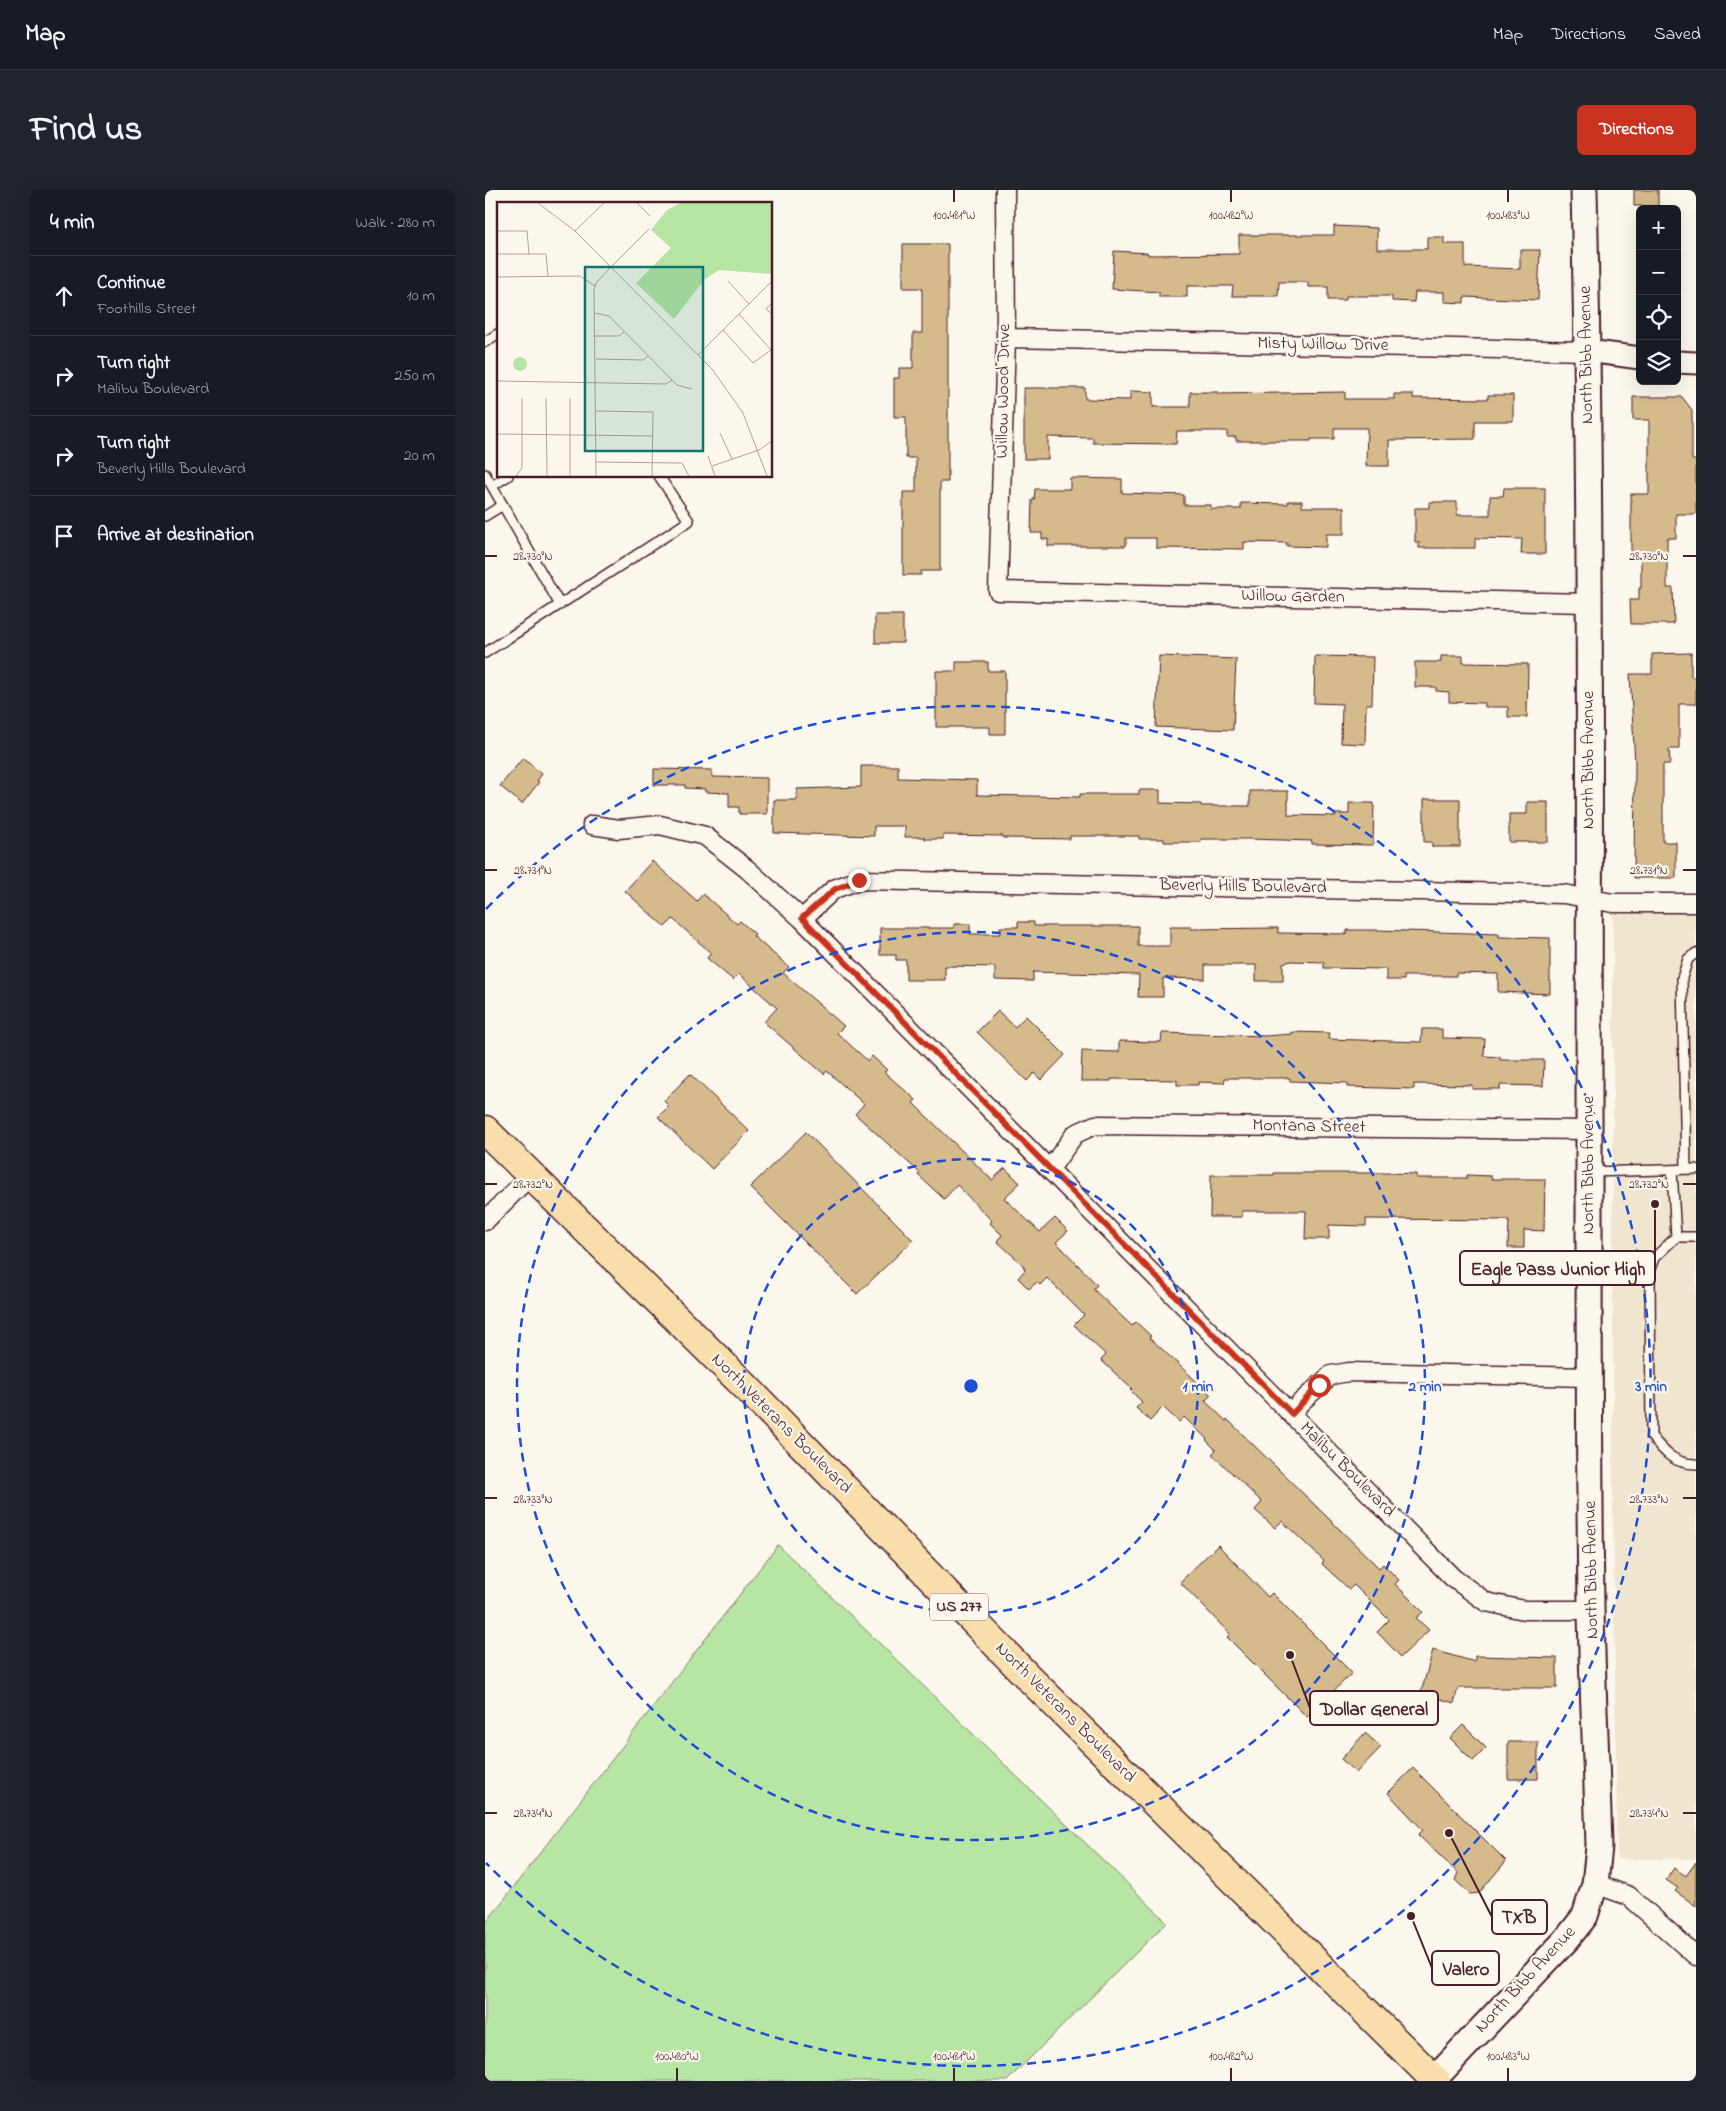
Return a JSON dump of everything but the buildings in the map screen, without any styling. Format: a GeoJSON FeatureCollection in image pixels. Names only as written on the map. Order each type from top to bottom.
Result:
{"type":"FeatureCollection","features":[{"type":"Feature","properties":{"kind":"highway","name":"North Veterans Boulevard"},"geometry":{"type":"LineString","coordinates":[[485,1130],[746,1387],[1029,1678],[1434,2080]]}},
{"type":"Feature","properties":{"kind":"main road","name":"North Bibb Avenue"},"geometry":{"type":"LineString","coordinates":[[1434,2080],[1566,1940],[1585,1916],[1595,1884],[1599,1847],[1591,1610],[1588,1130],[1588,351],[1584,190]]}},
{"type":"Feature","properties":{"kind":"street","name":"Willow Wood Drive"},"geometry":{"type":"LineString","coordinates":[[998,591],[1006,338],[1005,190]]}},
{"type":"Feature","properties":{"kind":"street","name":"Misty Willow Drive"},"geometry":{"type":"LineString","coordinates":[[1006,338],[1588,351],[1636,357]]}},
{"type":"Feature","properties":{"kind":"street"},"geometry":{"type":"LineString","coordinates":[[1681,362],[1696,364]]}},
{"type":"Feature","properties":{"kind":"street","name":"Willow Garden"},"geometry":{"type":"LineString","coordinates":[[998,591],[1588,603]]}},
{"type":"Feature","properties":{"kind":"street","name":"Malibu Boulevard"},"geometry":{"type":"LineString","coordinates":[[592,825],[619,829],[660,825],[705,836],[747,869],[802,918],[1453,1578],[1486,1602],[1524,1610],[1591,1610]]}},
{"type":"Feature","properties":{"kind":"street","name":"Beverly Hills Boulevard"},"geometry":{"type":"LineString","coordinates":[[802,918],[835,889],[859,880],[1564,894],[1613,903],[1696,903]]}},
{"type":"Feature","properties":{"kind":"street","name":"Montana Street"},"geometry":{"type":"LineString","coordinates":[[1050,1169],[1075,1134],[1095,1125],[1588,1130]]}},
{"type":"Feature","properties":{"kind":"street"},"geometry":{"type":"LineString","coordinates":[[485,1221],[531,1175]]}},
{"type":"Feature","properties":{"kind":"street"},"geometry":{"type":"LineString","coordinates":[[1292,1414],[1300,1403],[1331,1376],[1349,1372],[1590,1377]]}},
{"type":"Feature","properties":{"kind":"street"},"geometry":{"type":"LineString","coordinates":[[1595,1884],[1629,1896],[1696,1956]]}},
{"type":"Feature","properties":{"kind":"lane"},"geometry":{"type":"LineString","coordinates":[[485,342],[497,334]]}},
{"type":"Feature","properties":{"kind":"lane"},"geometry":{"type":"LineString","coordinates":[[485,474],[560,605]]}},
{"type":"Feature","properties":{"kind":"lane"},"geometry":{"type":"LineString","coordinates":[[492,486],[505,478]]}},
{"type":"Feature","properties":{"kind":"lane"},"geometry":{"type":"LineString","coordinates":[[485,653],[689,521],[660,478]]}},
{"type":"Feature","properties":{"kind":"lane"},"geometry":{"type":"LineString","coordinates":[[485,516],[503,505]]}},
{"type":"Feature","properties":{"kind":"lane"},"geometry":{"type":"LineString","coordinates":[[1686,1169],[1682,978],[1688,959],[1696,953]]}},
{"type":"Feature","properties":{"kind":"lane"},"geometry":{"type":"LineString","coordinates":[[1589,1172],[1696,1169]]}},
{"type":"Feature","properties":{"kind":"lane"},"geometry":{"type":"LineString","coordinates":[[1672,1170],[1676,1237]]}},
{"type":"Feature","properties":{"kind":"lane"},"geometry":{"type":"LineString","coordinates":[[1696,1237],[1676,1237],[1654,1258],[1650,1269],[1651,1436],[1666,1455],[1687,1464],[1696,1464]]}},
{"type":"Feature","properties":{"kind":"shaded area"},"geometry":{"type":"Polygon","coordinates":[[[1613,903],[1696,908],[1696,1859],[1617,1859],[1613,1500],[1613,903]]]}},
{"type":"Feature","properties":{"kind":"green space"},"geometry":{"type":"Polygon","coordinates":[[[778,1545],[1167,1922],[1007,2081],[485,2081],[485,1924],[778,1545]]]}},
{"type":"Feature","properties":{"kind":"place","name":"Eagle Pass Junior High"},"geometry":{"type":"Point","coordinates":[1655,1204]}},
{"type":"Feature","properties":{"kind":"place","name":"Dollar General"},"geometry":{"type":"Point","coordinates":[1290,1655]}},
{"type":"Feature","properties":{"kind":"place","name":"TXB"},"geometry":{"type":"Point","coordinates":[1449,1833]}},
{"type":"Feature","properties":{"kind":"place","name":"Valero"},"geometry":{"type":"Point","coordinates":[1411,1916]}},
{"type":"Feature","properties":{"kind":"route"},"geometry":{"type":"LineString","coordinates":[[859,880],[835,889],[802,918],[1292,1414],[1300,1403],[1319,1385]]}}]}
